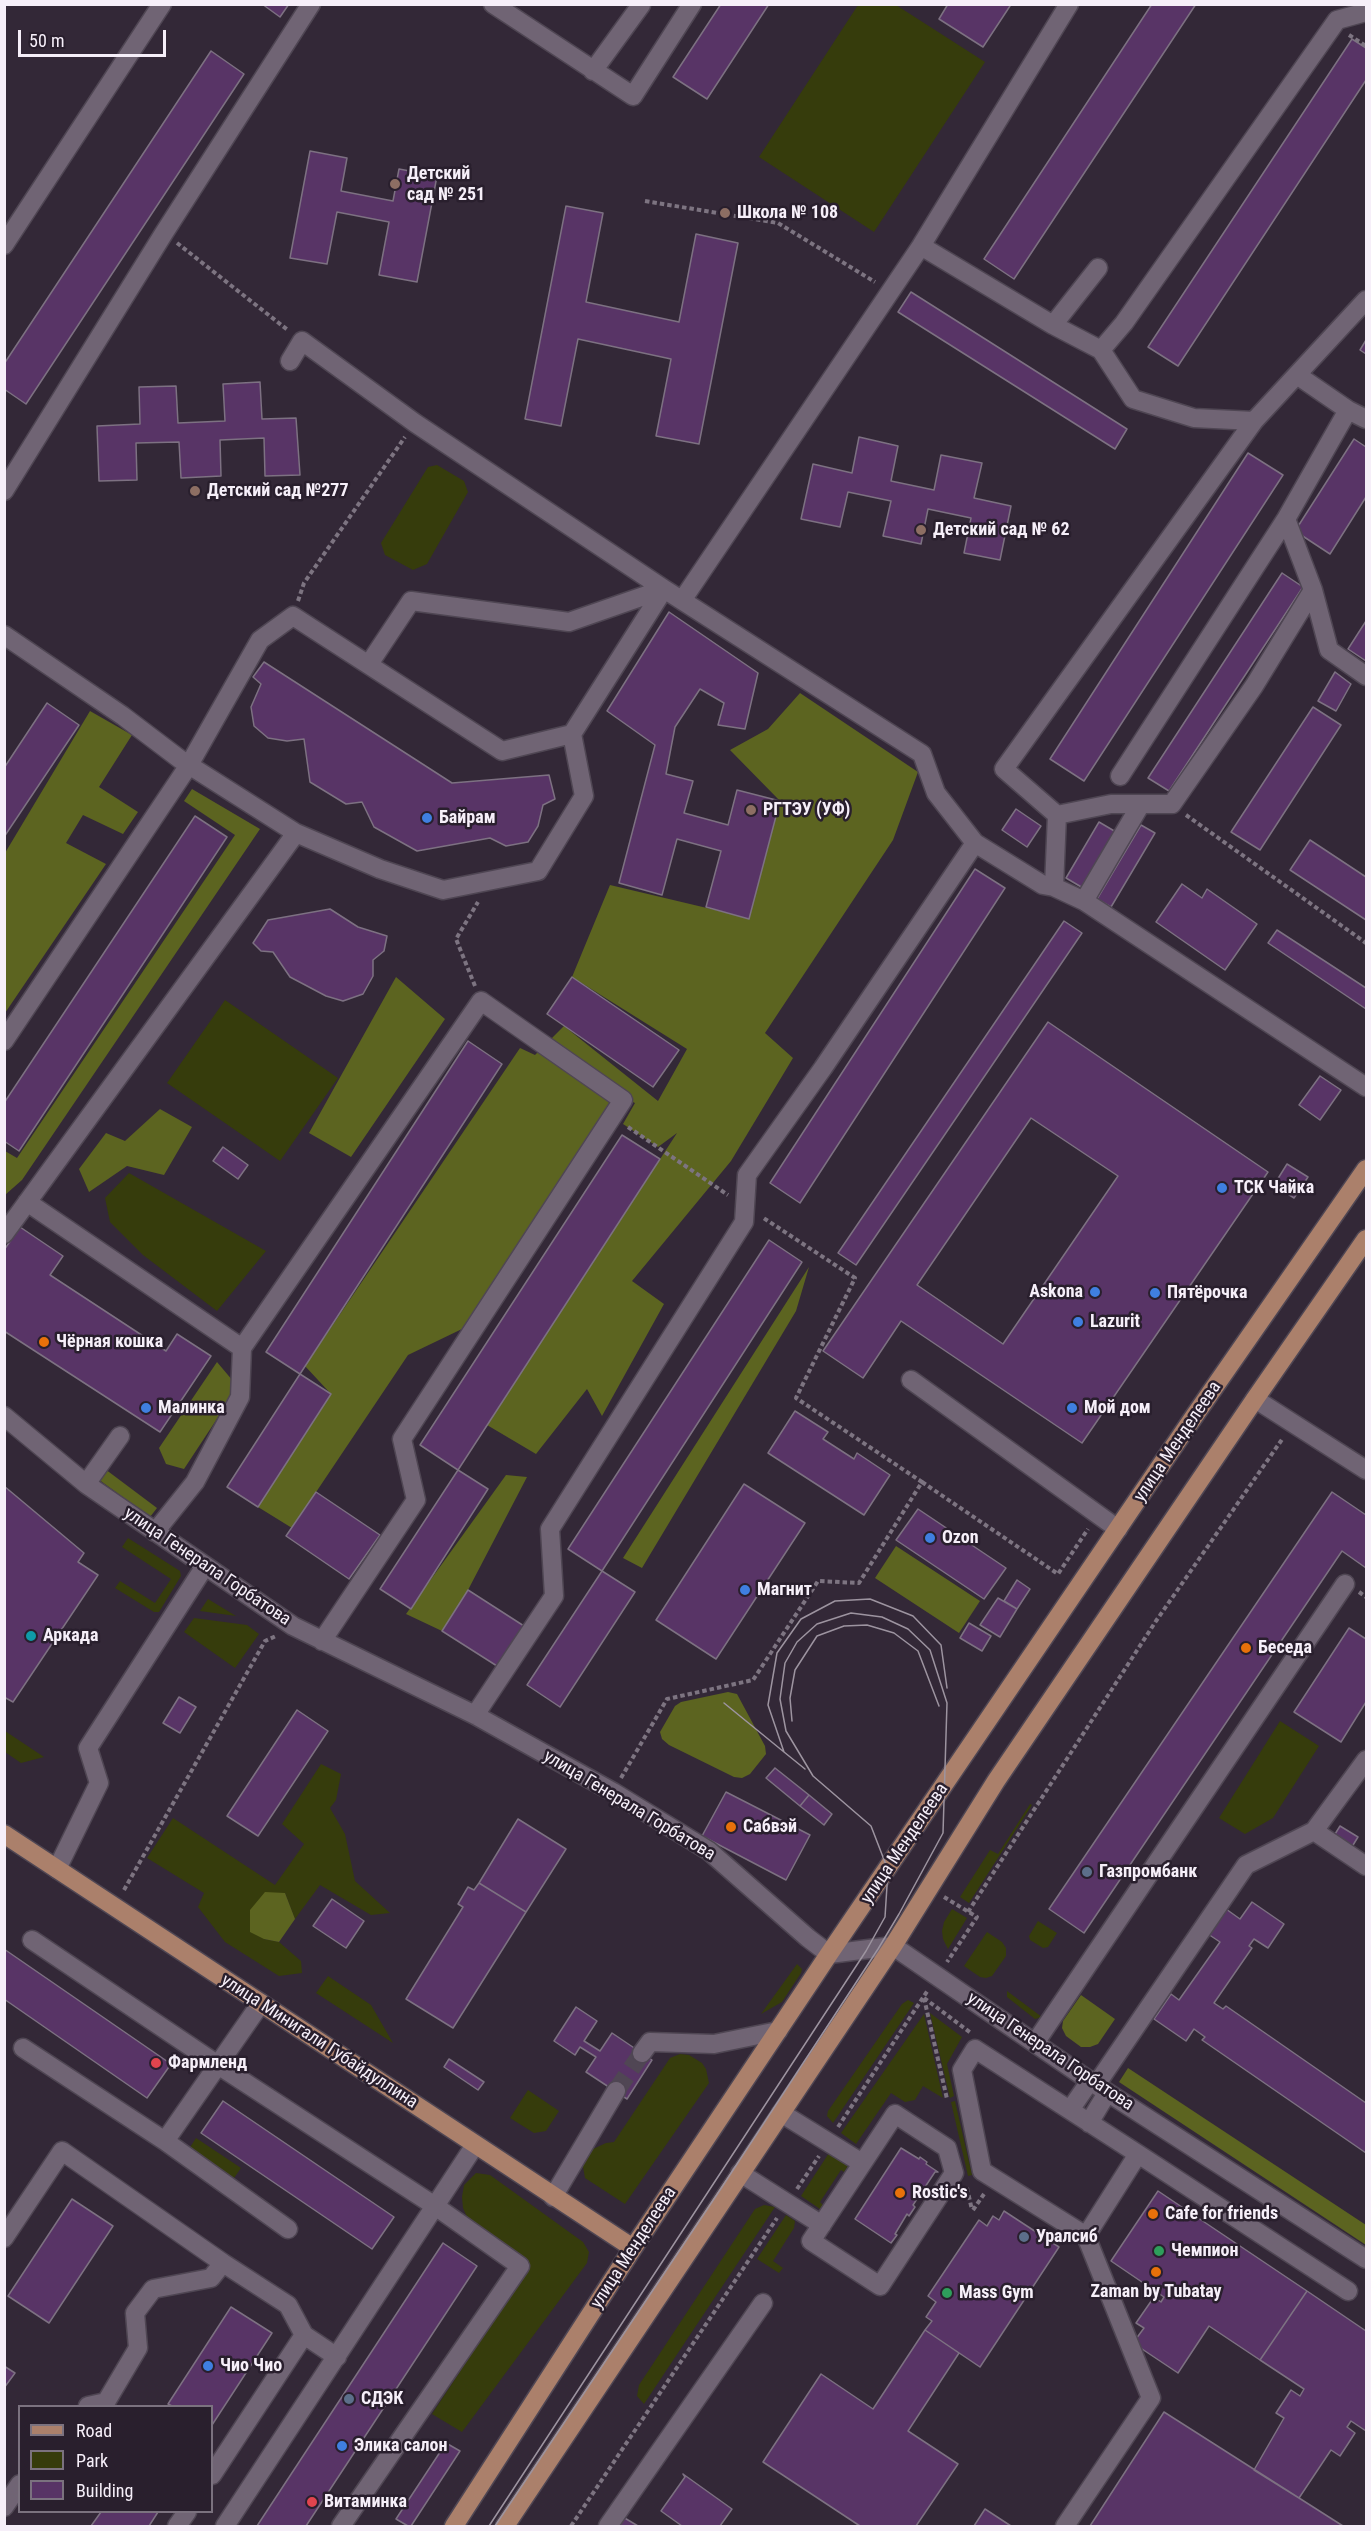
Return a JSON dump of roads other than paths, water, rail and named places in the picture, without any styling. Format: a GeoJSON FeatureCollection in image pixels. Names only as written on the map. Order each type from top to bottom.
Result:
{"type":"FeatureCollection","features":[{"type":"Feature","properties":{"kind":"main road","name":"улица Менделеева"},"geometry":{"type":"LineString","coordinates":[[454,2526],[633,2248],[778,2031],[1118,1529],[1366,1169]]}},
{"type":"Feature","properties":{"kind":"main road"},"geometry":{"type":"LineString","coordinates":[[505,2526],[893,1946],[996,1781],[1366,1239]]}},
{"type":"Feature","properties":{"kind":"main road","name":"улица Минигали Губайдуллина"},"geometry":{"type":"LineString","coordinates":[[4,1834],[633,2248]]}},
{"type":"Feature","properties":{"kind":"street"},"geometry":{"type":"LineString","coordinates":[[4,245],[162,4]]}},
{"type":"Feature","properties":{"kind":"street"},"geometry":{"type":"LineString","coordinates":[[4,491],[164,233],[311,4]]}},
{"type":"Feature","properties":{"kind":"street"},"geometry":{"type":"LineString","coordinates":[[493,4],[633,96],[692,4]]}},
{"type":"Feature","properties":{"kind":"street"},"geometry":{"type":"LineString","coordinates":[[683,599],[921,246],[1069,4]]}},
{"type":"Feature","properties":{"kind":"street"},"geometry":{"type":"LineString","coordinates":[[593,70],[641,5]]}},
{"type":"Feature","properties":{"kind":"street"},"geometry":{"type":"LineString","coordinates":[[1101,350],[1124,323],[1337,20],[1366,12]]}},
{"type":"Feature","properties":{"kind":"street"},"geometry":{"type":"LineString","coordinates":[[921,246],[1053,325],[1101,350],[1133,399],[1194,418],[1254,421]]}},
{"type":"Feature","properties":{"kind":"street"},"geometry":{"type":"LineString","coordinates":[[1053,325],[1098,268]]}},
{"type":"Feature","properties":{"kind":"street"},"geometry":{"type":"LineString","coordinates":[[1057,815],[1004,769],[1254,421],[1366,300]]}},
{"type":"Feature","properties":{"kind":"street"},"geometry":{"type":"LineString","coordinates":[[290,361],[302,341],[415,423],[664,589],[683,599],[834,707],[922,754],[936,793],[975,843],[1043,885],[1054,887],[1084,901],[1366,1086]]}},
{"type":"Feature","properties":{"kind":"street"},"geometry":{"type":"LineString","coordinates":[[1297,375],[1348,410],[1366,419]]}},
{"type":"Feature","properties":{"kind":"street"},"geometry":{"type":"LineString","coordinates":[[1120,776],[1286,519],[1348,410]]}},
{"type":"Feature","properties":{"kind":"street"},"geometry":{"type":"LineString","coordinates":[[1286,519],[1313,590],[1329,650],[1366,676]]}},
{"type":"Feature","properties":{"kind":"street"},"geometry":{"type":"LineString","coordinates":[[369,664],[411,601],[569,622],[664,589]]}},
{"type":"Feature","properties":{"kind":"street"},"geometry":{"type":"LineString","coordinates":[[4,635],[123,716],[189,765],[296,833],[380,869],[443,890],[538,871],[584,796],[572,734],[664,589]]}},
{"type":"Feature","properties":{"kind":"street"},"geometry":{"type":"LineString","coordinates":[[1057,815],[1111,804],[1172,804],[1254,686],[1313,590]]}},
{"type":"Feature","properties":{"kind":"street"},"geometry":{"type":"LineString","coordinates":[[4,1041],[189,765],[260,640],[293,616],[502,751],[572,734]]}},
{"type":"Feature","properties":{"kind":"street"},"geometry":{"type":"LineString","coordinates":[[1084,901],[1141,804]]}},
{"type":"Feature","properties":{"kind":"street"},"geometry":{"type":"LineString","coordinates":[[1054,887],[1057,815]]}},
{"type":"Feature","properties":{"kind":"street"},"geometry":{"type":"LineString","coordinates":[[4,1234],[296,833]]}},
{"type":"Feature","properties":{"kind":"street"},"geometry":{"type":"LineString","coordinates":[[475,1716],[554,1596],[550,1529],[744,1222],[747,1176],[975,843]]}},
{"type":"Feature","properties":{"kind":"street"},"geometry":{"type":"LineString","coordinates":[[155,1532],[195,1482],[240,1397],[242,1348],[481,1001],[623,1100],[402,1439],[416,1500],[322,1641]]}},
{"type":"Feature","properties":{"kind":"street"},"geometry":{"type":"LineString","coordinates":[[27,1202],[242,1348]]}},
{"type":"Feature","properties":{"kind":"street"},"geometry":{"type":"LineString","coordinates":[[911,1380],[1118,1529]]}},
{"type":"Feature","properties":{"kind":"street"},"geometry":{"type":"LineString","coordinates":[[1255,1399],[1366,1470]]}},
{"type":"Feature","properties":{"kind":"street","name":"улица Генерала Горбатова"},"geometry":{"type":"LineString","coordinates":[[4,1416],[86,1484],[293,1626],[475,1716],[613,1792],[709,1851],[808,1938],[830,1954]]}},
{"type":"Feature","properties":{"kind":"street"},"geometry":{"type":"LineString","coordinates":[[86,1484],[120,1436]]}},
{"type":"Feature","properties":{"kind":"street"},"geometry":{"type":"LineString","coordinates":[[57,1869],[99,1783],[88,1748],[206,1566]]}},
{"type":"Feature","properties":{"kind":"street"},"geometry":{"type":"LineString","coordinates":[[1035,2043],[1345,1584]]}},
{"type":"Feature","properties":{"kind":"street"},"geometry":{"type":"LineString","coordinates":[[1070,2110],[1098,2086],[1246,1864],[1314,1831],[1366,1760]]}},
{"type":"Feature","properties":{"kind":"street"},"geometry":{"type":"LineString","coordinates":[[1314,1831],[1366,1866]]}},
{"type":"Feature","properties":{"kind":"street"},"geometry":{"type":"LineString","coordinates":[[32,1940],[218,2065],[435,2206],[520,2266],[341,2526]]}},
{"type":"Feature","properties":{"kind":"street"},"geometry":{"type":"LineString","coordinates":[[830,1954],[893,1946]]}},
{"type":"Feature","properties":{"kind":"street","name":"улица Генерала Горбатова"},"geometry":{"type":"LineString","coordinates":[[893,1946],[1098,2086],[1366,2259]]}},
{"type":"Feature","properties":{"kind":"street"},"geometry":{"type":"LineString","coordinates":[[165,2141],[261,2003]]}},
{"type":"Feature","properties":{"kind":"street"},"geometry":{"type":"LineString","coordinates":[[642,2053],[650,2042],[714,2044],[778,2031]]}},
{"type":"Feature","properties":{"kind":"street"},"geometry":{"type":"LineString","coordinates":[[23,2048],[165,2141],[288,2229]]}},
{"type":"Feature","properties":{"kind":"street"},"geometry":{"type":"LineString","coordinates":[[1065,2526],[1151,2398],[1086,2236],[982,2171],[962,2070],[975,2049],[1348,2291]]}},
{"type":"Feature","properties":{"kind":"street"},"geometry":{"type":"LineString","coordinates":[[1089,2123],[1098,2086]]}},
{"type":"Feature","properties":{"kind":"street"},"geometry":{"type":"LineString","coordinates":[[553,2197],[616,2091]]}},
{"type":"Feature","properties":{"kind":"street"},"geometry":{"type":"LineString","coordinates":[[781,2113],[862,2163]]}},
{"type":"Feature","properties":{"kind":"street"},"geometry":{"type":"LineString","coordinates":[[895,2114],[947,2148],[954,2173],[879,2286],[811,2241],[822,2225],[895,2114]]}},
{"type":"Feature","properties":{"kind":"street"},"geometry":{"type":"LineString","coordinates":[[225,2526],[475,2145]]}},
{"type":"Feature","properties":{"kind":"street"},"geometry":{"type":"LineString","coordinates":[[4,2238],[62,2151],[223,2263],[288,2305],[304,2335],[337,2357]]}},
{"type":"Feature","properties":{"kind":"street"},"geometry":{"type":"LineString","coordinates":[[1086,2236],[1138,2154]]}},
{"type":"Feature","properties":{"kind":"street"},"geometry":{"type":"LineString","coordinates":[[740,2173],[822,2225]]}},
{"type":"Feature","properties":{"kind":"street"},"geometry":{"type":"LineString","coordinates":[[92,2405],[106,2402],[138,2348],[135,2313],[153,2289],[211,2278],[223,2263]]}},
{"type":"Feature","properties":{"kind":"street"},"geometry":{"type":"LineString","coordinates":[[608,2526],[763,2303]]}},
{"type":"Feature","properties":{"kind":"street"},"geometry":{"type":"LineString","coordinates":[[213,2473],[304,2335]]}},
{"type":"Feature","properties":{"kind":"street"},"geometry":{"type":"LineString","coordinates":[[4,2507],[18,2487]]}},
{"type":"Feature","properties":{"kind":"street"},"geometry":{"type":"LineString","coordinates":[[177,2526],[186,2513]]}},
{"type":"Feature","properties":{"kind":"tunnel"},"geometry":{"type":"LineString","coordinates":[[616,2091],[642,2053]]}},
{"type":"Feature","properties":{"kind":"tram line"},"geometry":{"type":"LineString","coordinates":[[805,1769],[784,1752],[768,1705],[777,1653],[801,1619],[835,1601],[870,1599],[913,1616],[941,1645],[947,1688]]}},
{"type":"Feature","properties":{"kind":"tram line"},"geometry":{"type":"LineString","coordinates":[[489,2526],[866,1951],[885,1917],[888,1870],[871,1826],[813,1776],[786,1731],[780,1699],[785,1663],[797,1642],[817,1624],[851,1613],[882,1617],[908,1629],[930,1650],[947,1703],[943,1833],[878,1949],[495,2526]]}},
{"type":"Feature","properties":{"kind":"tram line"},"geometry":{"type":"LineString","coordinates":[[792,1721],[790,1698],[795,1670],[817,1636],[844,1626],[867,1625],[894,1633],[918,1651],[939,1706]]}},
{"type":"Feature","properties":{"kind":"tram line"},"geometry":{"type":"LineString","coordinates":[[724,1703],[784,1752]]}},
{"type":"Feature","properties":{"kind":"place","name":"Детский сад № 251"},"geometry":{"type":"Point","coordinates":[395,184]}},
{"type":"Feature","properties":{"kind":"place","name":"Школа № 108"},"geometry":{"type":"Point","coordinates":[725,213]}},
{"type":"Feature","properties":{"kind":"place","name":"Детский сад №277"},"geometry":{"type":"Point","coordinates":[195,491]}},
{"type":"Feature","properties":{"kind":"place","name":"Детский сад № 62"},"geometry":{"type":"Point","coordinates":[921,530]}},
{"type":"Feature","properties":{"kind":"place","name":"РГТЭУ (УФ)"},"geometry":{"type":"Point","coordinates":[751,810]}},
{"type":"Feature","properties":{"kind":"place","name":"Байрам"},"geometry":{"type":"Point","coordinates":[427,818]}},
{"type":"Feature","properties":{"kind":"place","name":"ТСК Чайка"},"geometry":{"type":"Point","coordinates":[1222,1188]}},
{"type":"Feature","properties":{"kind":"place","name":"Askona"},"geometry":{"type":"Point","coordinates":[1095,1292]}},
{"type":"Feature","properties":{"kind":"place","name":"Пятёрочка"},"geometry":{"type":"Point","coordinates":[1155,1293]}},
{"type":"Feature","properties":{"kind":"place","name":"Lazurit"},"geometry":{"type":"Point","coordinates":[1078,1322]}},
{"type":"Feature","properties":{"kind":"place","name":"Чёрная кошка"},"geometry":{"type":"Point","coordinates":[44,1342]}},
{"type":"Feature","properties":{"kind":"place","name":"Малинка"},"geometry":{"type":"Point","coordinates":[146,1408]}},
{"type":"Feature","properties":{"kind":"place","name":"Мой дом"},"geometry":{"type":"Point","coordinates":[1072,1408]}},
{"type":"Feature","properties":{"kind":"place","name":"Ozon"},"geometry":{"type":"Point","coordinates":[930,1538]}},
{"type":"Feature","properties":{"kind":"place","name":"Магнит"},"geometry":{"type":"Point","coordinates":[745,1590]}},
{"type":"Feature","properties":{"kind":"place","name":"Аркада"},"geometry":{"type":"Point","coordinates":[31,1636]}},
{"type":"Feature","properties":{"kind":"place","name":"Беседа"},"geometry":{"type":"Point","coordinates":[1246,1648]}},
{"type":"Feature","properties":{"kind":"place","name":"Сабвэй"},"geometry":{"type":"Point","coordinates":[731,1827]}},
{"type":"Feature","properties":{"kind":"place","name":"Газпромбанк"},"geometry":{"type":"Point","coordinates":[1087,1872]}},
{"type":"Feature","properties":{"kind":"place","name":"Фармленд"},"geometry":{"type":"Point","coordinates":[156,2063]}},
{"type":"Feature","properties":{"kind":"place","name":"Rostic's"},"geometry":{"type":"Point","coordinates":[900,2193]}},
{"type":"Feature","properties":{"kind":"place","name":"Cafe for friends"},"geometry":{"type":"Point","coordinates":[1153,2214]}},
{"type":"Feature","properties":{"kind":"place","name":"Уралсиб"},"geometry":{"type":"Point","coordinates":[1024,2237]}},
{"type":"Feature","properties":{"kind":"place","name":"Чемпион"},"geometry":{"type":"Point","coordinates":[1159,2251]}},
{"type":"Feature","properties":{"kind":"place","name":"Zaman by Tubatay"},"geometry":{"type":"Point","coordinates":[1156,2272]}},
{"type":"Feature","properties":{"kind":"place","name":"Mass Gym"},"geometry":{"type":"Point","coordinates":[947,2293]}},
{"type":"Feature","properties":{"kind":"place","name":"Чио Чио"},"geometry":{"type":"Point","coordinates":[208,2366]}},
{"type":"Feature","properties":{"kind":"place","name":"СДЭК"},"geometry":{"type":"Point","coordinates":[349,2399]}},
{"type":"Feature","properties":{"kind":"place","name":"Элика салон"},"geometry":{"type":"Point","coordinates":[342,2446]}},
{"type":"Feature","properties":{"kind":"place","name":"Витаминка"},"geometry":{"type":"Point","coordinates":[312,2502]}}]}
